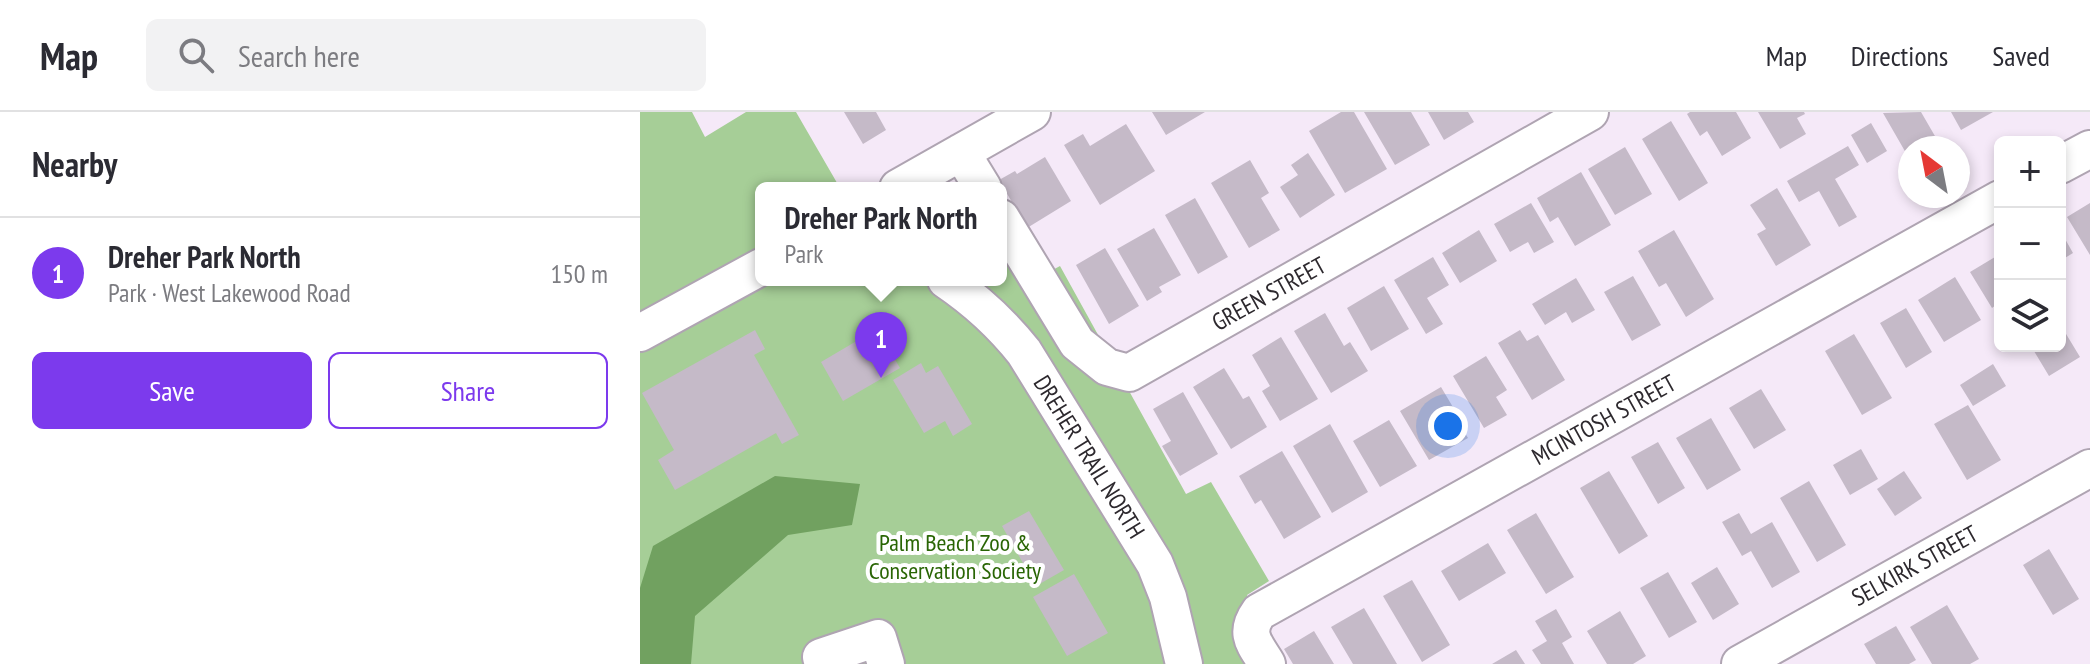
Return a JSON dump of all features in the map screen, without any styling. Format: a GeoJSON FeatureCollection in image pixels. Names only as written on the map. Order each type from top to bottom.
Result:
{"type":"FeatureCollection","features":[{"type":"Feature","properties":{"kind":"street"},"geometry":{"type":"LineString","coordinates":[[908,182],[1032,112]]}},
{"type":"Feature","properties":{"kind":"street","name":"GREEN STREET"},"geometry":{"type":"LineString","coordinates":[[1007,228],[1077,343],[1107,367],[1129,373],[1590,112]]}},
{"type":"Feature","properties":{"kind":"street"},"geometry":{"type":"LineString","coordinates":[[2066,162],[2090,149]]}},
{"type":"Feature","properties":{"kind":"street"},"geometry":{"type":"LineString","coordinates":[[961,152],[979,182]]}},
{"type":"Feature","properties":{"kind":"street","name":"MCINTOSH STREET"},"geometry":{"type":"LineString","coordinates":[[1267,664],[1250,635],[1252,623],[1259,612],[1994,202]]}},
{"type":"Feature","properties":{"kind":"street"},"geometry":{"type":"LineString","coordinates":[[640,333],[755,270]]}},
{"type":"Feature","properties":{"kind":"street","name":"DREHER TRAIL NORTH"},"geometry":{"type":"LineString","coordinates":[[955,286],[975,299],[1024,352],[1155,564],[1168,597],[1184,664]]}},
{"type":"Feature","properties":{"kind":"street","name":"SELKIRK STREET"},"geometry":{"type":"LineString","coordinates":[[1740,664],[2090,468]]}},
{"type":"Feature","properties":{"kind":"street"},"geometry":{"type":"LineString","coordinates":[[823,664],[821,657],[878,638],[886,664]]}},
{"type":"Feature","properties":{"kind":"green space","name":"Palm Beach Zoo & Conservation Society"},"geometry":{"type":"Polygon","coordinates":[[[640,112],[692,112],[705,137],[746,112],[796,112],[837,182],[755,182],[755,286],[1007,286],[1007,207],[1047,273],[1060,266],[1186,494],[1211,482],[1269,581],[1247,595],[1282,664],[640,664],[640,112]]]}},
{"type":"Feature","properties":{"kind":"shaded area"},"geometry":{"type":"Polygon","coordinates":[[[775,476],[860,484],[852,525],[788,535],[695,616],[691,664],[640,664],[640,588],[653,546],[775,476]]]}},
{"type":"Feature","properties":{"kind":"building"},"geometry":{"type":"Polygon","coordinates":[[[844,112],[876,112],[886,130],[863,144],[844,112]]]}},
{"type":"Feature","properties":{"kind":"building"},"geometry":{"type":"Polygon","coordinates":[[[1152,112],[1205,112],[1166,135],[1152,112]]]}},
{"type":"Feature","properties":{"kind":"building"},"geometry":{"type":"Polygon","coordinates":[[[1341,112],[1354,112],[1387,169],[1345,193],[1309,131],[1341,112]]]}},
{"type":"Feature","properties":{"kind":"building"},"geometry":{"type":"Polygon","coordinates":[[[1364,112],[1411,112],[1430,145],[1395,165],[1364,112]]]}},
{"type":"Feature","properties":{"kind":"building"},"geometry":{"type":"Polygon","coordinates":[[[1428,112],[1468,112],[1474,122],[1444,140],[1428,112]]]}},
{"type":"Feature","properties":{"kind":"building"},"geometry":{"type":"Polygon","coordinates":[[[1736,112],[1751,138],[1722,156],[1707,131],[1700,136],[1687,114],[1736,112]]]}},
{"type":"Feature","properties":{"kind":"building"},"geometry":{"type":"Polygon","coordinates":[[[1758,112],[1804,112],[1797,118],[1806,134],[1780,149],[1758,112]]]}},
{"type":"Feature","properties":{"kind":"building"},"geometry":{"type":"Polygon","coordinates":[[[1921,112],[1935,136],[1898,136],[1898,139],[1883,113],[1921,112]]]}},
{"type":"Feature","properties":{"kind":"building"},"geometry":{"type":"Polygon","coordinates":[[[1951,112],[1993,112],[1961,130],[1951,112]]]}},
{"type":"Feature","properties":{"kind":"building"},"geometry":{"type":"Polygon","coordinates":[[[1671,121],[1708,183],[1679,201],[1642,139],[1671,121]]]}},
{"type":"Feature","properties":{"kind":"building"},"geometry":{"type":"Polygon","coordinates":[[[1871,123],[1887,151],[1867,163],[1851,135],[1871,123]]]}},
{"type":"Feature","properties":{"kind":"building"},"geometry":{"type":"Polygon","coordinates":[[[1126,124],[1155,171],[1100,205],[1064,145],[1083,134],[1090,146],[1126,124]]]}},
{"type":"Feature","properties":{"kind":"building"},"geometry":{"type":"Polygon","coordinates":[[[1848,146],[1859,165],[1835,179],[1857,217],[1839,227],[1819,191],[1799,202],[1787,181],[1848,146]]]}},
{"type":"Feature","properties":{"kind":"building"},"geometry":{"type":"Polygon","coordinates":[[[1625,147],[1652,194],[1615,215],[1588,169],[1625,147]]]}},
{"type":"Feature","properties":{"kind":"building"},"geometry":{"type":"Polygon","coordinates":[[[1308,153],[1335,195],[1300,218],[1280,187],[1298,175],[1291,165],[1308,153]]]}},
{"type":"Feature","properties":{"kind":"building"},"geometry":{"type":"Polygon","coordinates":[[[1045,157],[1071,201],[1027,228],[1007,194],[1007,182],[999,180],[1015,171],[1017,174],[1045,157]]]}},
{"type":"Feature","properties":{"kind":"building"},"geometry":{"type":"Polygon","coordinates":[[[1250,160],[1269,193],[1261,198],[1280,230],[1249,248],[1211,183],[1250,160]]]}},
{"type":"Feature","properties":{"kind":"building"},"geometry":{"type":"Polygon","coordinates":[[[1581,172],[1611,225],[1575,246],[1558,217],[1550,222],[1537,198],[1581,172]]]}},
{"type":"Feature","properties":{"kind":"building"},"geometry":{"type":"Polygon","coordinates":[[[1777,188],[1811,245],[1776,266],[1757,234],[1766,229],[1750,205],[1777,188]]]}},
{"type":"Feature","properties":{"kind":"building"},"geometry":{"type":"Polygon","coordinates":[[[1195,198],[1228,257],[1198,274],[1165,215],[1195,198]]]}},
{"type":"Feature","properties":{"kind":"building"},"geometry":{"type":"Polygon","coordinates":[[[1531,203],[1554,242],[1534,253],[1528,242],[1510,252],[1494,224],[1531,203]]]}},
{"type":"Feature","properties":{"kind":"building"},"geometry":{"type":"Polygon","coordinates":[[[2090,203],[2090,255],[2067,217],[2090,203]]]}},
{"type":"Feature","properties":{"kind":"building"},"geometry":{"type":"Polygon","coordinates":[[[1154,228],[1181,275],[1159,287],[1162,292],[1147,301],[1117,249],[1154,228]]]}},
{"type":"Feature","properties":{"kind":"building"},"geometry":{"type":"Polygon","coordinates":[[[1479,230],[1497,261],[1460,283],[1442,253],[1479,230]]]}},
{"type":"Feature","properties":{"kind":"building"},"geometry":{"type":"Polygon","coordinates":[[[1674,230],[1714,299],[1686,317],[1666,283],[1659,287],[1638,251],[1674,230]]]}},
{"type":"Feature","properties":{"kind":"building"},"geometry":{"type":"Polygon","coordinates":[[[2066,241],[2073,253],[2066,257],[2066,241]]]}},
{"type":"Feature","properties":{"kind":"building"},"geometry":{"type":"Polygon","coordinates":[[[1105,248],[1139,306],[1109,324],[1076,265],[1105,248]]]}},
{"type":"Feature","properties":{"kind":"building"},"geometry":{"type":"Polygon","coordinates":[[[1433,257],[1449,285],[1427,298],[1443,324],[1426,334],[1394,280],[1433,257]]]}},
{"type":"Feature","properties":{"kind":"building"},"geometry":{"type":"Polygon","coordinates":[[[1994,258],[1992,308],[1970,272],[1994,258]]]}},
{"type":"Feature","properties":{"kind":"building"},"geometry":{"type":"Polygon","coordinates":[[[1633,276],[1661,325],[1632,341],[1604,292],[1633,276]]]}},
{"type":"Feature","properties":{"kind":"building"},"geometry":{"type":"Polygon","coordinates":[[[1955,277],[1981,320],[1944,342],[1918,300],[1955,277]]]}},
{"type":"Feature","properties":{"kind":"building"},"geometry":{"type":"Polygon","coordinates":[[[1576,278],[1595,310],[1572,323],[1566,312],[1545,325],[1532,304],[1576,278]]]}},
{"type":"Feature","properties":{"kind":"building"},"geometry":{"type":"Polygon","coordinates":[[[1384,286],[1409,329],[1371,351],[1347,308],[1384,286]]]}},
{"type":"Feature","properties":{"kind":"building"},"geometry":{"type":"Polygon","coordinates":[[[1906,308],[1932,352],[1906,368],[1880,323],[1906,308]]]}},
{"type":"Feature","properties":{"kind":"building"},"geometry":{"type":"Polygon","coordinates":[[[1325,313],[1344,346],[1350,342],[1368,371],[1331,393],[1294,331],[1325,313]]]}},
{"type":"Feature","properties":{"kind":"building"},"geometry":{"type":"Polygon","coordinates":[[[877,329],[900,368],[843,401],[821,362],[877,329]]]}},
{"type":"Feature","properties":{"kind":"building"},"geometry":{"type":"Polygon","coordinates":[[[755,330],[765,349],[754,355],[799,435],[782,444],[776,433],[675,490],[658,460],[674,450],[642,393],[755,330]]]}},
{"type":"Feature","properties":{"kind":"building"},"geometry":{"type":"Polygon","coordinates":[[[1520,330],[1527,341],[1538,335],[1565,380],[1532,400],[1498,343],[1520,330]]]}},
{"type":"Feature","properties":{"kind":"building"},"geometry":{"type":"Polygon","coordinates":[[[1854,334],[1892,398],[1862,415],[1825,351],[1854,334]]]}},
{"type":"Feature","properties":{"kind":"building"},"geometry":{"type":"Polygon","coordinates":[[[2066,334],[2080,357],[2049,376],[2035,352],[2066,352],[2066,334]]]}},
{"type":"Feature","properties":{"kind":"building"},"geometry":{"type":"Polygon","coordinates":[[[1281,337],[1318,399],[1280,421],[1262,391],[1270,386],[1252,355],[1281,337]]]}},
{"type":"Feature","properties":{"kind":"building"},"geometry":{"type":"Polygon","coordinates":[[[1486,356],[1507,390],[1496,397],[1507,415],[1484,428],[1453,376],[1486,356]]]}},
{"type":"Feature","properties":{"kind":"building"},"geometry":{"type":"Polygon","coordinates":[[[921,363],[926,373],[938,366],[972,424],[953,436],[945,421],[924,433],[893,380],[921,363]]]}},
{"type":"Feature","properties":{"kind":"building"},"geometry":{"type":"Polygon","coordinates":[[[1993,364],[2006,386],[1973,406],[1960,385],[1993,364]]]}},
{"type":"Feature","properties":{"kind":"building"},"geometry":{"type":"Polygon","coordinates":[[[1224,368],[1243,399],[1249,396],[1267,427],[1231,449],[1193,387],[1224,368]]]}},
{"type":"Feature","properties":{"kind":"building"},"geometry":{"type":"Polygon","coordinates":[[[1441,387],[1468,438],[1429,460],[1400,411],[1441,387]]]}},
{"type":"Feature","properties":{"kind":"building"},"geometry":{"type":"Polygon","coordinates":[[[1761,389],[1786,430],[1754,449],[1729,408],[1761,389]]]}},
{"type":"Feature","properties":{"kind":"building"},"geometry":{"type":"Polygon","coordinates":[[[1183,392],[1218,454],[1180,476],[1162,446],[1171,441],[1153,409],[1183,392]]]}},
{"type":"Feature","properties":{"kind":"building"},"geometry":{"type":"Polygon","coordinates":[[[1968,405],[2001,460],[1967,480],[1934,424],[1968,405]]]}},
{"type":"Feature","properties":{"kind":"building"},"geometry":{"type":"Polygon","coordinates":[[[1711,418],[1741,470],[1707,490],[1676,438],[1711,418]]]}},
{"type":"Feature","properties":{"kind":"building"},"geometry":{"type":"Polygon","coordinates":[[[1389,420],[1417,466],[1380,487],[1353,441],[1389,420]]]}},
{"type":"Feature","properties":{"kind":"building"},"geometry":{"type":"Polygon","coordinates":[[[1330,424],[1368,492],[1332,513],[1293,446],[1330,424]]]}},
{"type":"Feature","properties":{"kind":"building"},"geometry":{"type":"Polygon","coordinates":[[[1658,442],[1685,488],[1658,504],[1631,457],[1658,442]]]}},
{"type":"Feature","properties":{"kind":"building"},"geometry":{"type":"Polygon","coordinates":[[[1861,449],[1878,479],[1850,495],[1833,465],[1861,449]]]}},
{"type":"Feature","properties":{"kind":"building"},"geometry":{"type":"Polygon","coordinates":[[[1282,451],[1321,517],[1284,539],[1261,500],[1255,504],[1239,476],[1282,451]]]}},
{"type":"Feature","properties":{"kind":"building"},"geometry":{"type":"Polygon","coordinates":[[[1609,471],[1648,536],[1619,554],[1580,488],[1609,471]]]}},
{"type":"Feature","properties":{"kind":"building"},"geometry":{"type":"Polygon","coordinates":[[[1904,471],[1922,498],[1895,516],[1877,489],[1904,471]]]}},
{"type":"Feature","properties":{"kind":"building"},"geometry":{"type":"Polygon","coordinates":[[[1809,481],[1846,545],[1817,562],[1780,498],[1809,481]]]}},
{"type":"Feature","properties":{"kind":"building"},"geometry":{"type":"Polygon","coordinates":[[[1029,511],[1064,570],[1036,586],[1002,526],[1029,511]]]}},
{"type":"Feature","properties":{"kind":"building"},"geometry":{"type":"Polygon","coordinates":[[[1536,513],[1574,577],[1546,594],[1507,530],[1536,513]]]}},
{"type":"Feature","properties":{"kind":"building"},"geometry":{"type":"Polygon","coordinates":[[[1739,513],[1751,534],[1772,522],[1800,572],[1772,588],[1751,551],[1742,556],[1722,522],[1739,513]]]}},
{"type":"Feature","properties":{"kind":"building"},"geometry":{"type":"Polygon","coordinates":[[[1488,543],[1506,573],[1459,601],[1441,571],[1488,543]]]}},
{"type":"Feature","properties":{"kind":"building"},"geometry":{"type":"Polygon","coordinates":[[[2049,549],[2079,599],[2053,615],[2023,565],[2049,549]]]}},
{"type":"Feature","properties":{"kind":"building"},"geometry":{"type":"Polygon","coordinates":[[[1717,567],[1739,604],[1713,620],[1691,583],[1717,567]]]}},
{"type":"Feature","properties":{"kind":"building"},"geometry":{"type":"Polygon","coordinates":[[[1668,572],[1697,622],[1669,638],[1640,588],[1668,572]]]}},
{"type":"Feature","properties":{"kind":"building"},"geometry":{"type":"Polygon","coordinates":[[[1074,574],[1108,633],[1067,656],[1033,597],[1074,574]]]}},
{"type":"Feature","properties":{"kind":"building"},"geometry":{"type":"Polygon","coordinates":[[[1412,580],[1450,645],[1422,662],[1383,596],[1412,580]]]}},
{"type":"Feature","properties":{"kind":"building"},"geometry":{"type":"Polygon","coordinates":[[[1947,605],[1979,659],[1970,664],[1932,664],[1910,627],[1947,605]]]}},
{"type":"Feature","properties":{"kind":"building"},"geometry":{"type":"Polygon","coordinates":[[[1364,608],[1397,664],[1353,664],[1331,627],[1364,608]]]}},
{"type":"Feature","properties":{"kind":"building"},"geometry":{"type":"Polygon","coordinates":[[[1556,609],[1572,637],[1562,643],[1574,664],[1541,664],[1532,650],[1547,641],[1535,621],[1556,609]]]}},
{"type":"Feature","properties":{"kind":"building"},"geometry":{"type":"Polygon","coordinates":[[[1620,611],[1646,656],[1633,664],[1607,664],[1587,631],[1620,611]]]}},
{"type":"Feature","properties":{"kind":"building"},"geometry":{"type":"Polygon","coordinates":[[[1896,626],[1916,660],[1909,664],[1876,664],[1864,644],[1896,626]]]}},
{"type":"Feature","properties":{"kind":"building"},"geometry":{"type":"Polygon","coordinates":[[[1314,631],[1334,664],[1293,664],[1284,649],[1314,631]]]}},
{"type":"Feature","properties":{"kind":"building"},"geometry":{"type":"Polygon","coordinates":[[[1516,650],[1525,664],[1492,664],[1516,650]]]}},
{"type":"Feature","properties":{"kind":"place","name":"Dreher Park North"},"geometry":{"type":"Point","coordinates":[881,378]}}]}
